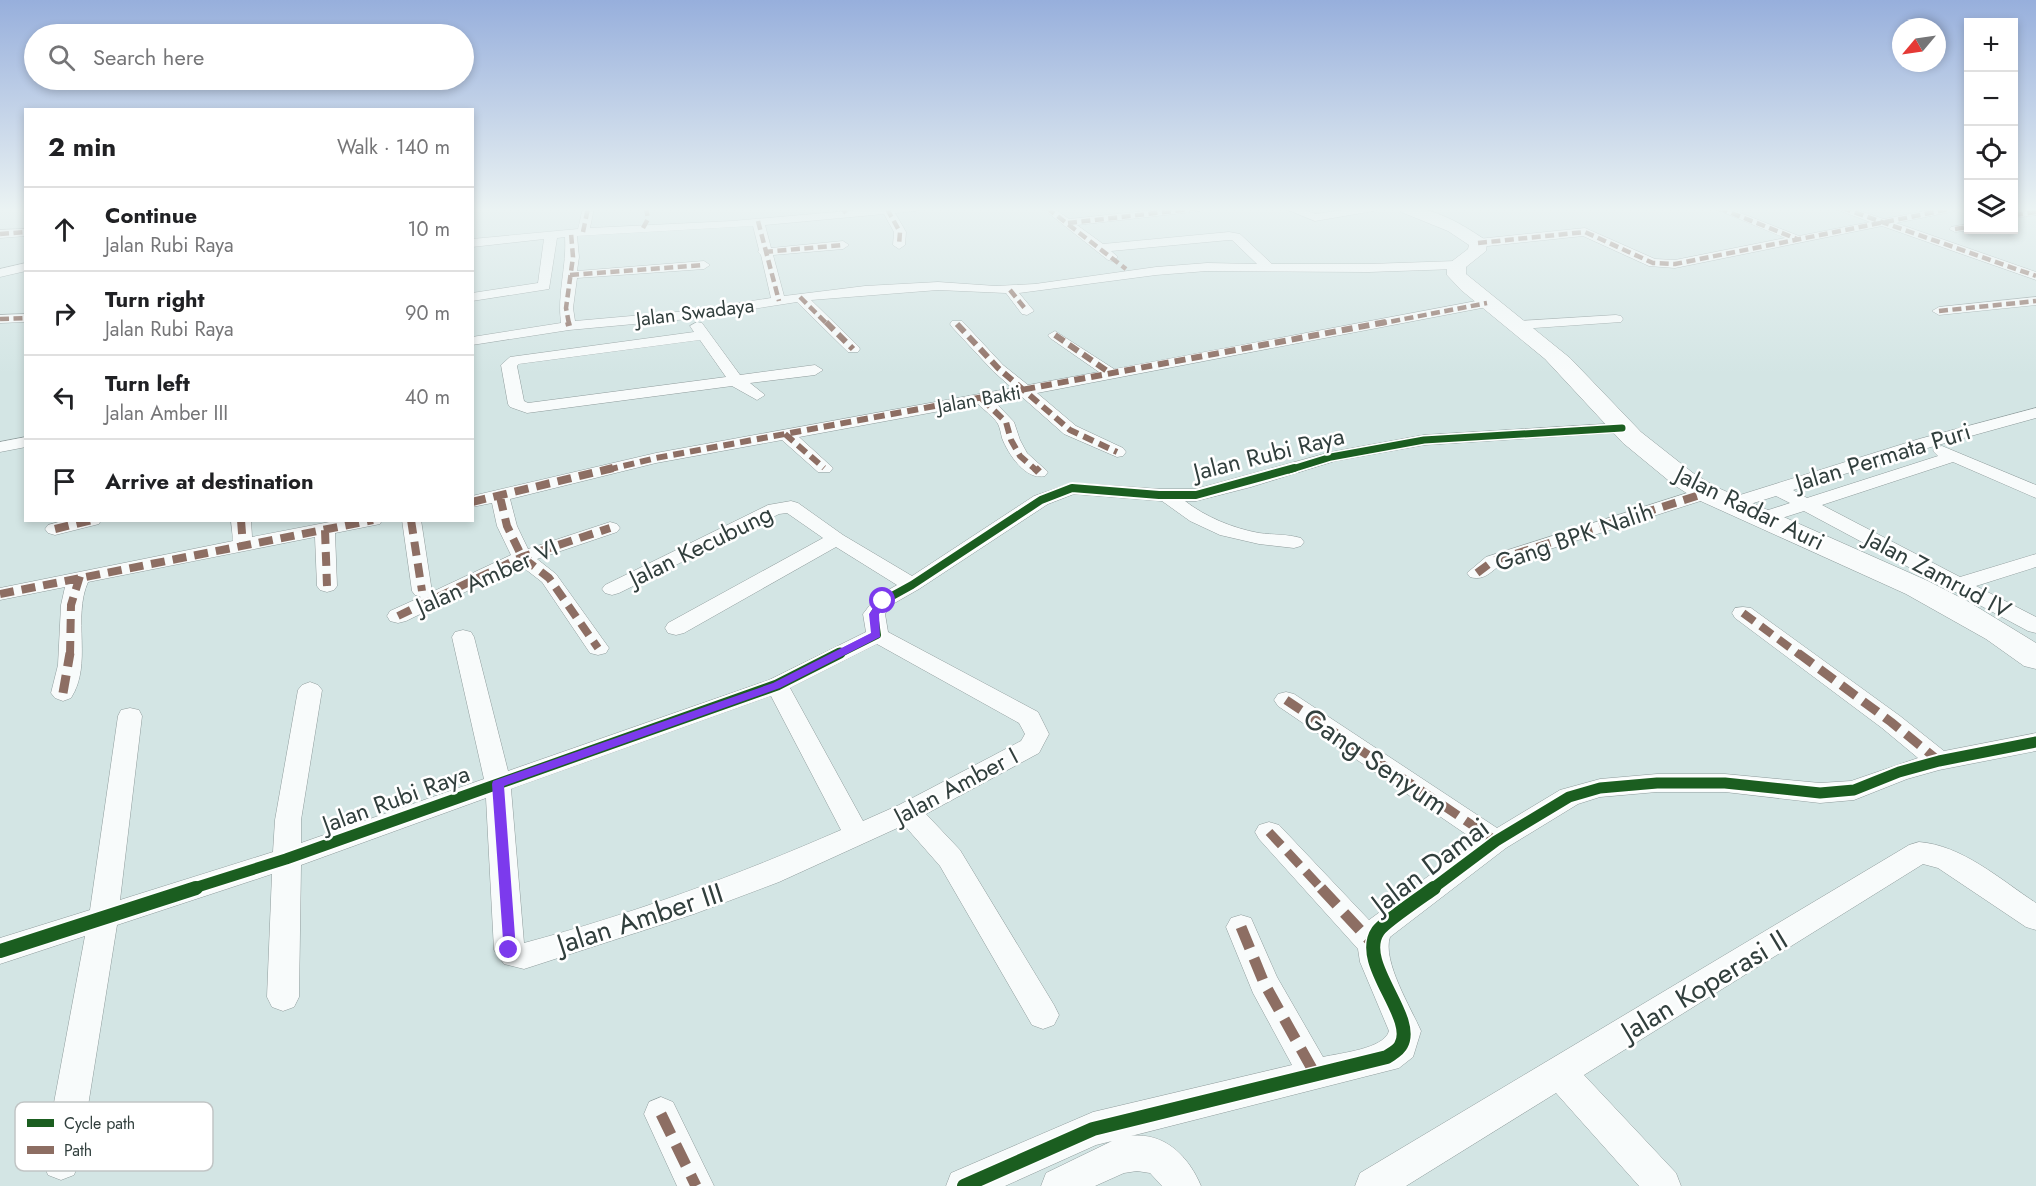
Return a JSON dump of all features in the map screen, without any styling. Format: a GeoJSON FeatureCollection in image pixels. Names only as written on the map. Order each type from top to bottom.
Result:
{"type":"FeatureCollection","features":[{"type":"Feature","properties":{"kind":"main road","name":"Jalan Radar Auri"},"geometry":{"type":"LineString","coordinates":[[1456,265],[1457,275],[1487,303],[1519,325],[1556,356],[1622,428],[1660,464],[1706,493],[1920,588],[1972,616],[2036,658]]}},
{"type":"Feature","properties":{"kind":"street"},"geometry":{"type":"LineString","coordinates":[[474,297],[544,286],[547,263]]}},
{"type":"Feature","properties":{"kind":"street"},"geometry":{"type":"LineString","coordinates":[[569,326],[566,308],[572,263]]}},
{"type":"Feature","properties":{"kind":"street"},"geometry":{"type":"LineString","coordinates":[[767,263],[779,301]]}},
{"type":"Feature","properties":{"kind":"street"},"geometry":{"type":"LineString","coordinates":[[1120,263],[1126,269]]}},
{"type":"Feature","properties":{"kind":"street"},"geometry":{"type":"LineString","coordinates":[[1655,263],[1672,263]]}},
{"type":"Feature","properties":{"kind":"street"},"geometry":{"type":"LineString","coordinates":[[2002,263],[2033,274]]}},
{"type":"Feature","properties":{"kind":"street"},"geometry":{"type":"LineString","coordinates":[[570,275],[704,265]]}},
{"type":"Feature","properties":{"kind":"street","name":"Jalan Swadaya"},"geometry":{"type":"LineString","coordinates":[[474,341],[569,326],[688,315],[800,297],[938,286],[1010,290],[1166,270],[1267,266],[1369,268],[1456,265]]}},
{"type":"Feature","properties":{"kind":"street"},"geometry":{"type":"LineString","coordinates":[[0,273],[24,267]]}},
{"type":"Feature","properties":{"kind":"street"},"geometry":{"type":"LineString","coordinates":[[1010,290],[1027,311]]}},
{"type":"Feature","properties":{"kind":"street"},"geometry":{"type":"LineString","coordinates":[[800,297],[853,349]]}},
{"type":"Feature","properties":{"kind":"street"},"geometry":{"type":"LineString","coordinates":[[1939,311],[2036,301]]}},
{"type":"Feature","properties":{"kind":"street","name":"Jalan Bakti"},"geometry":{"type":"LineString","coordinates":[[474,502],[656,458],[1487,303]]}},
{"type":"Feature","properties":{"kind":"street"},"geometry":{"type":"LineString","coordinates":[[688,315],[737,382],[757,395]]}},
{"type":"Feature","properties":{"kind":"street"},"geometry":{"type":"LineString","coordinates":[[0,319],[24,318]]}},
{"type":"Feature","properties":{"kind":"street"},"geometry":{"type":"LineString","coordinates":[[1519,325],[1616,320]]}},
{"type":"Feature","properties":{"kind":"street"},"geometry":{"type":"LineString","coordinates":[[957,324],[1023,391],[1070,430],[1117,452]]}},
{"type":"Feature","properties":{"kind":"street"},"geometry":{"type":"LineString","coordinates":[[704,335],[515,360],[509,365],[516,404],[527,408],[815,370]]}},
{"type":"Feature","properties":{"kind":"street"},"geometry":{"type":"LineString","coordinates":[[1055,335],[1110,373]]}},
{"type":"Feature","properties":{"kind":"street"},"geometry":{"type":"LineString","coordinates":[[982,399],[1006,422],[1011,440],[1020,456],[1039,472]]}},
{"type":"Feature","properties":{"kind":"street","name":"Jalan Permata Puri"},"geometry":{"type":"LineString","coordinates":[[1731,504],[1777,489],[1940,450],[2036,413]]}},
{"type":"Feature","properties":{"kind":"street","name":"Jalan Rubi Raya"},"geometry":{"type":"LineString","coordinates":[[0,951],[103,920],[286,859],[777,685],[877,634],[874,622],[877,607],[883,601],[912,585],[1041,500],[1072,488],[1168,496],[1196,495],[1346,453],[1424,440],[1622,428]]}},
{"type":"Feature","properties":{"kind":"street"},"geometry":{"type":"LineString","coordinates":[[785,434],[824,468]]}},
{"type":"Feature","properties":{"kind":"street"},"geometry":{"type":"LineString","coordinates":[[0,447],[24,442]]}},
{"type":"Feature","properties":{"kind":"street"},"geometry":{"type":"LineString","coordinates":[[1763,518],[1807,504],[1940,450],[2036,492]]}},
{"type":"Feature","properties":{"kind":"street","name":"Jalan Zamrud IV"},"geometry":{"type":"LineString","coordinates":[[1777,489],[2036,626]]}},
{"type":"Feature","properties":{"kind":"street","name":"Gang BPK Nalih"},"geometry":{"type":"LineString","coordinates":[[1477,573],[1493,561],[1706,493]]}},
{"type":"Feature","properties":{"kind":"street"},"geometry":{"type":"LineString","coordinates":[[500,496],[507,526],[522,557],[549,578],[598,648]]}},
{"type":"Feature","properties":{"kind":"street"},"geometry":{"type":"LineString","coordinates":[[1168,496],[1183,508],[1223,530],[1249,539],[1294,542]]}},
{"type":"Feature","properties":{"kind":"street","name":"Jalan Kecubung"},"geometry":{"type":"LineString","coordinates":[[612,589],[775,509],[791,507],[836,539],[912,585]]}},
{"type":"Feature","properties":{"kind":"street"},"geometry":{"type":"LineString","coordinates":[[54,529],[84,522]]}},
{"type":"Feature","properties":{"kind":"street"},"geometry":{"type":"LineString","coordinates":[[241,522],[243,546]]}},
{"type":"Feature","properties":{"kind":"street"},"geometry":{"type":"LineString","coordinates":[[0,594],[81,576],[363,522]]}},
{"type":"Feature","properties":{"kind":"street"},"geometry":{"type":"LineString","coordinates":[[411,522],[422,591]]}},
{"type":"Feature","properties":{"kind":"street","name":"Jalan Amber VI"},"geometry":{"type":"LineString","coordinates":[[398,616],[522,557],[610,528]]}},
{"type":"Feature","properties":{"kind":"street"},"geometry":{"type":"LineString","coordinates":[[325,530],[327,586]]}},
{"type":"Feature","properties":{"kind":"street"},"geometry":{"type":"LineString","coordinates":[[676,628],[836,539]]}},
{"type":"Feature","properties":{"kind":"street"},"geometry":{"type":"LineString","coordinates":[[1957,585],[2036,560]]}},
{"type":"Feature","properties":{"kind":"street"},"geometry":{"type":"LineString","coordinates":[[63,693],[70,655],[69,626],[74,593],[81,576]]}},
{"type":"Feature","properties":{"kind":"street"},"geometry":{"type":"LineString","coordinates":[[1743,613],[1891,722],[1939,761]]}},
{"type":"Feature","properties":{"kind":"street","name":"Jalan Amber I"},"geometry":{"type":"LineString","coordinates":[[858,836],[1029,747],[1037,734],[1029,718],[877,634]]}},
{"type":"Feature","properties":{"kind":"street"},"geometry":{"type":"LineString","coordinates":[[463,637],[498,784]]}},
{"type":"Feature","properties":{"kind":"street"},"geometry":{"type":"LineString","coordinates":[[777,685],[858,836]]}},
{"type":"Feature","properties":{"kind":"street"},"geometry":{"type":"LineString","coordinates":[[283,997],[288,820],[310,690]]}},
{"type":"Feature","properties":{"kind":"street","name":"Gang Senyum"},"geometry":{"type":"LineString","coordinates":[[1286,700],[1496,841]]}},
{"type":"Feature","properties":{"kind":"street"},"geometry":{"type":"LineString","coordinates":[[71,1102],[103,920],[130,717]]}},
{"type":"Feature","properties":{"kind":"street","name":"Jalan Damai"},"geometry":{"type":"LineString","coordinates":[[964,1186],[1093,1129],[1387,1057],[1401,1046],[1405,1031],[1375,962],[1373,944],[1378,930],[1496,841],[1569,797],[1600,788],[1680,783],[1725,783],[1820,793],[1854,790],[1899,772],[1939,761],[2036,742]]}},
{"type":"Feature","properties":{"kind":"street","name":"Jalan Amber III"},"geometry":{"type":"LineString","coordinates":[[498,784],[509,950],[515,955],[524,956],[684,906],[858,836]]}},
{"type":"Feature","properties":{"kind":"street"},"geometry":{"type":"LineString","coordinates":[[908,812],[950,858],[1043,1015]]}},
{"type":"Feature","properties":{"kind":"street"},"geometry":{"type":"LineString","coordinates":[[1269,832],[1373,944]]}},
{"type":"Feature","properties":{"kind":"street","name":"Jalan Koperasi II"},"geometry":{"type":"LineString","coordinates":[[1373,1186],[1919,853],[1934,854],[1948,860],[2036,918]]}},
{"type":"Feature","properties":{"kind":"street"},"geometry":{"type":"LineString","coordinates":[[1242,927],[1264,983],[1315,1074]]}},
{"type":"Feature","properties":{"kind":"street"},"geometry":{"type":"LineString","coordinates":[[1560,1072],[1663,1186]]}},
{"type":"Feature","properties":{"kind":"street"},"geometry":{"type":"LineString","coordinates":[[661,1114],[696,1186]]}},
{"type":"Feature","properties":{"kind":"street"},"geometry":{"type":"LineString","coordinates":[[1059,1186],[1129,1152],[1152,1155],[1165,1161],[1183,1186]]}},
{"type":"Feature","properties":{"kind":"marked path"},"geometry":{"type":"LineString","coordinates":[[569,326],[566,308],[572,263]]}},
{"type":"Feature","properties":{"kind":"marked path"},"geometry":{"type":"LineString","coordinates":[[769,263],[779,301]]}},
{"type":"Feature","properties":{"kind":"marked path"},"geometry":{"type":"LineString","coordinates":[[1119,263],[1126,269]]}},
{"type":"Feature","properties":{"kind":"marked path"},"geometry":{"type":"LineString","coordinates":[[1661,263],[1678,263]]}},
{"type":"Feature","properties":{"kind":"marked path"},"geometry":{"type":"LineString","coordinates":[[2000,263],[2036,276]]}},
{"type":"Feature","properties":{"kind":"marked path"},"geometry":{"type":"LineString","coordinates":[[570,275],[704,265]]}},
{"type":"Feature","properties":{"kind":"marked path"},"geometry":{"type":"LineString","coordinates":[[1010,290],[1027,311]]}},
{"type":"Feature","properties":{"kind":"marked path"},"geometry":{"type":"LineString","coordinates":[[800,297],[853,349]]}},
{"type":"Feature","properties":{"kind":"marked path"},"geometry":{"type":"LineString","coordinates":[[1939,311],[2036,301]]}},
{"type":"Feature","properties":{"kind":"marked path"},"geometry":{"type":"LineString","coordinates":[[474,502],[656,458],[1487,303]]}},
{"type":"Feature","properties":{"kind":"marked path"},"geometry":{"type":"LineString","coordinates":[[0,319],[24,318]]}},
{"type":"Feature","properties":{"kind":"marked path"},"geometry":{"type":"LineString","coordinates":[[957,324],[998,368],[1070,430],[1117,452]]}},
{"type":"Feature","properties":{"kind":"marked path"},"geometry":{"type":"LineString","coordinates":[[1055,335],[1110,373]]}},
{"type":"Feature","properties":{"kind":"marked path"},"geometry":{"type":"LineString","coordinates":[[982,399],[1006,422],[1011,440],[1020,456],[1039,472]]}},
{"type":"Feature","properties":{"kind":"marked path"},"geometry":{"type":"LineString","coordinates":[[785,434],[824,468]]}},
{"type":"Feature","properties":{"kind":"marked path"},"geometry":{"type":"LineString","coordinates":[[1477,573],[1493,561],[1706,493]]}},
{"type":"Feature","properties":{"kind":"marked path"},"geometry":{"type":"LineString","coordinates":[[500,497],[507,526],[522,557],[549,578],[598,648]]}},
{"type":"Feature","properties":{"kind":"marked path"},"geometry":{"type":"LineString","coordinates":[[55,529],[84,522]]}},
{"type":"Feature","properties":{"kind":"marked path"},"geometry":{"type":"LineString","coordinates":[[241,522],[243,546]]}},
{"type":"Feature","properties":{"kind":"marked path"},"geometry":{"type":"LineString","coordinates":[[0,594],[362,522]]}},
{"type":"Feature","properties":{"kind":"marked path"},"geometry":{"type":"LineString","coordinates":[[411,522],[422,591]]}},
{"type":"Feature","properties":{"kind":"marked path"},"geometry":{"type":"LineString","coordinates":[[398,616],[522,557],[610,528]]}},
{"type":"Feature","properties":{"kind":"marked path"},"geometry":{"type":"LineString","coordinates":[[325,530],[327,586]]}},
{"type":"Feature","properties":{"kind":"marked path"},"geometry":{"type":"LineString","coordinates":[[63,693],[70,661],[71,605],[80,576]]}},
{"type":"Feature","properties":{"kind":"marked path"},"geometry":{"type":"LineString","coordinates":[[1743,613],[1891,722],[1939,761]]}},
{"type":"Feature","properties":{"kind":"marked path"},"geometry":{"type":"LineString","coordinates":[[1286,700],[1496,841]]}},
{"type":"Feature","properties":{"kind":"marked path"},"geometry":{"type":"LineString","coordinates":[[1269,832],[1373,944]]}},
{"type":"Feature","properties":{"kind":"marked path"},"geometry":{"type":"LineString","coordinates":[[1241,927],[1264,983],[1315,1074]]}},
{"type":"Feature","properties":{"kind":"marked path"},"geometry":{"type":"LineString","coordinates":[[661,1114],[696,1186]]}},
{"type":"Feature","properties":{"kind":"cycle path"},"geometry":{"type":"LineString","coordinates":[[0,951],[286,859],[777,685],[877,635],[874,614],[883,601],[912,585],[1041,500],[1072,488],[1159,495],[1196,495],[1331,457],[1424,440],[1622,428]]}},
{"type":"Feature","properties":{"kind":"cycle path"},"geometry":{"type":"LineString","coordinates":[[964,1186],[1093,1129],[1387,1057],[1401,1046],[1405,1031],[1375,962],[1373,944],[1378,930],[1496,841],[1569,797],[1600,788],[1657,783],[1725,783],[1820,793],[1854,790],[1899,772],[1939,761],[2036,742]]}},
{"type":"Feature","properties":{"kind":"route"},"geometry":{"type":"LineString","coordinates":[[509,950],[498,784],[777,685],[877,634],[874,614],[883,601]]}}]}
